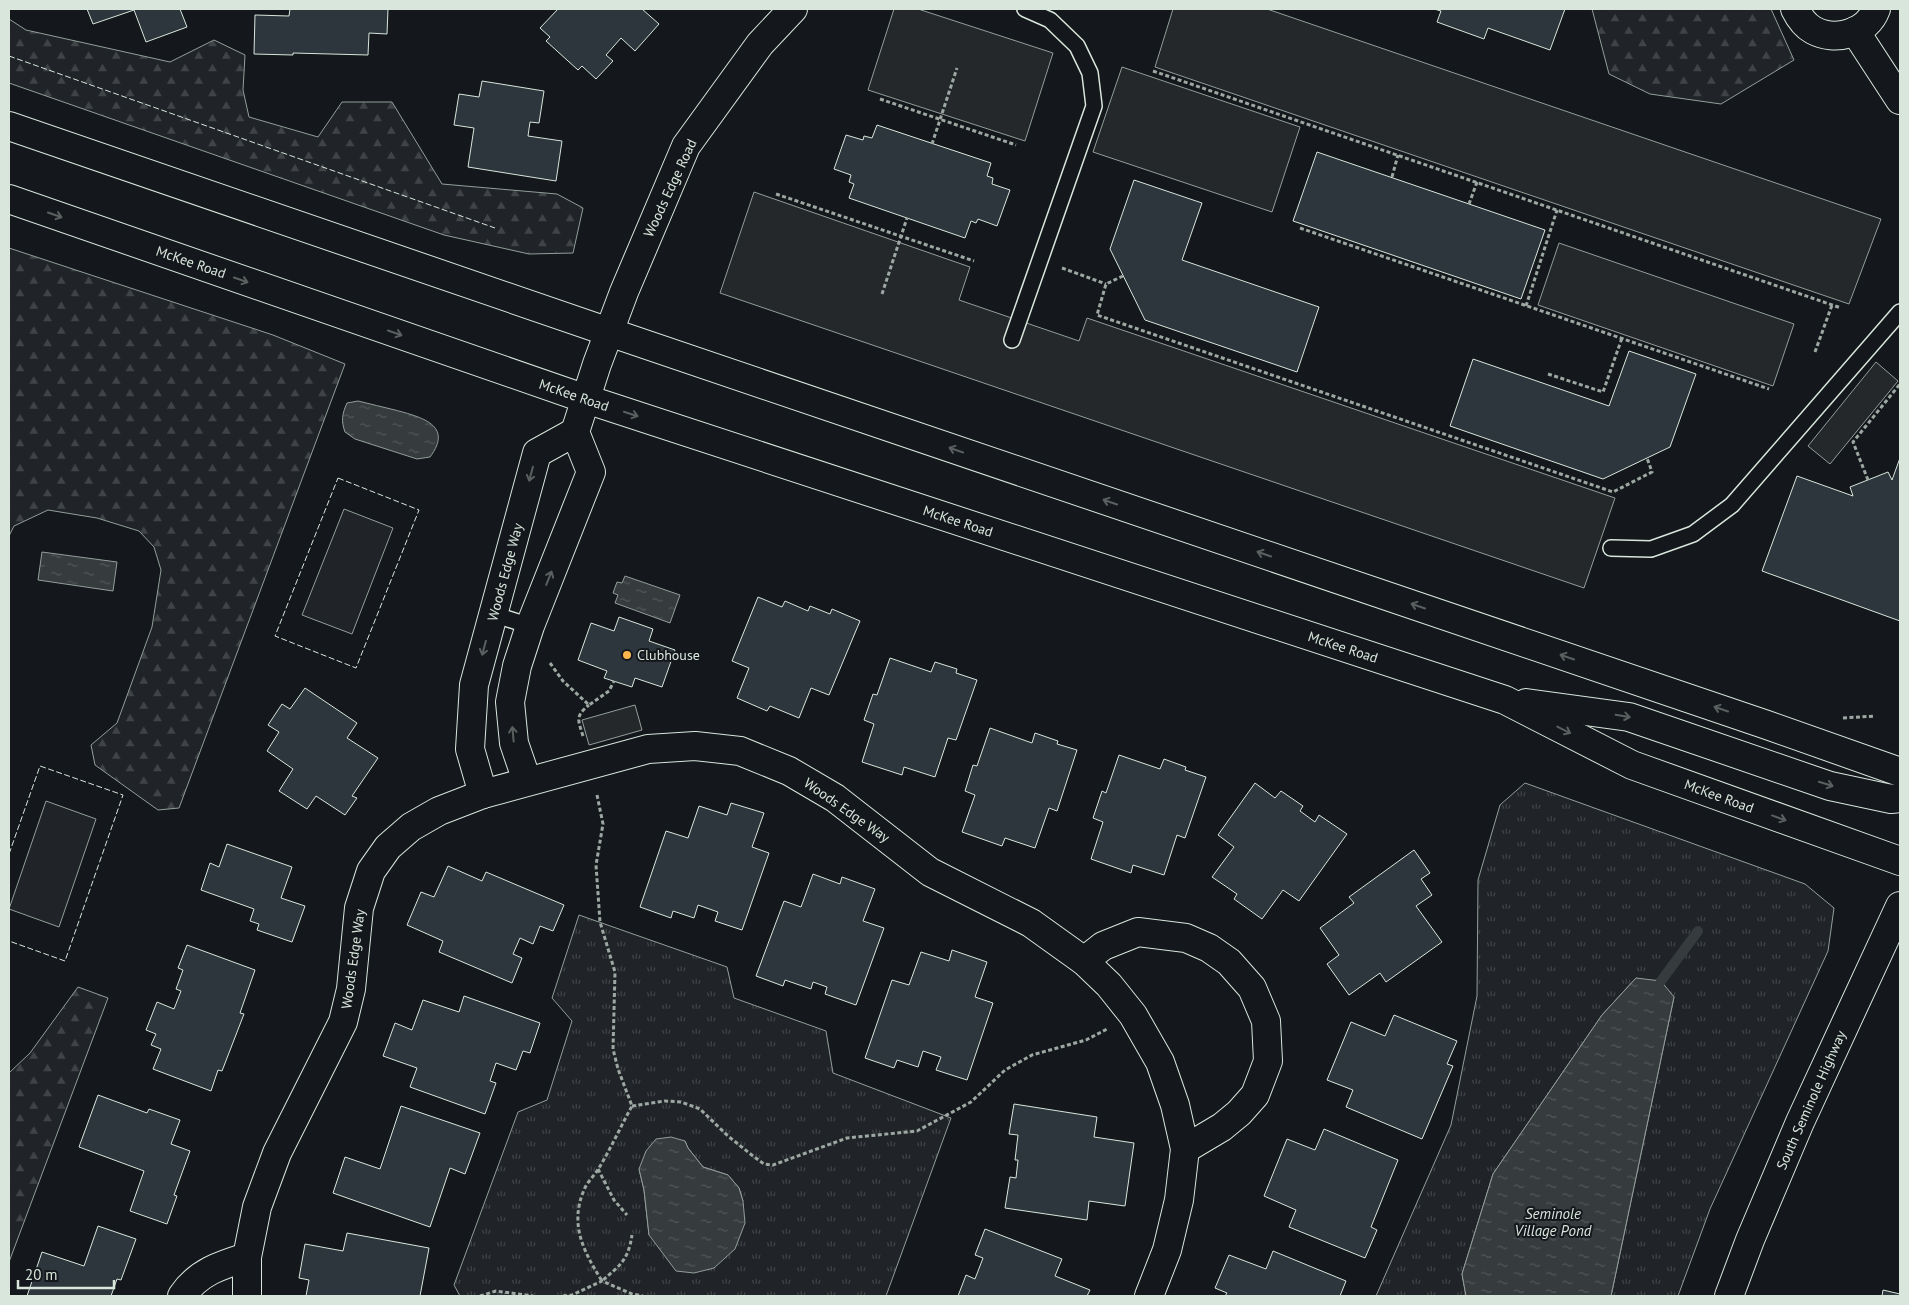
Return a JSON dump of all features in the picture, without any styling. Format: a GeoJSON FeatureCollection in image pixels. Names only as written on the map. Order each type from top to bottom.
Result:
{"type":"FeatureCollection","features":[{"type":"Feature","properties":{"kind":"main road","name":"Woods Edge Road"},"geometry":{"type":"LineString","coordinates":[[586,399],[609,332],[686,146],[760,44],[793,9]]}},
{"type":"Feature","properties":{"kind":"main road"},"geometry":{"type":"LineString","coordinates":[[1795,9],[1801,19],[1812,29],[1826,35],[1841,36],[1856,32],[1866,23],[1876,9]]}},
{"type":"Feature","properties":{"kind":"main road"},"geometry":{"type":"LineString","coordinates":[[1856,32],[1900,100]]}},
{"type":"Feature","properties":{"kind":"main road"},"geometry":{"type":"LineString","coordinates":[[9,126],[609,332],[1738,715],[1900,772]]}},
{"type":"Feature","properties":{"kind":"main road","name":"McKee Road"},"geometry":{"type":"LineString","coordinates":[[9,199],[586,399],[1505,700],[1632,765],[1900,861]]}},
{"type":"Feature","properties":{"kind":"main road"},"geometry":{"type":"LineString","coordinates":[[526,781],[514,744],[510,702],[517,666],[591,472],[575,432],[586,399]]}},
{"type":"Feature","properties":{"kind":"main road","name":"Woods Edge Way"},"geometry":{"type":"LineString","coordinates":[[483,794],[470,749],[474,685],[537,453],[575,432]]}},
{"type":"Feature","properties":{"kind":"main road"},"geometry":{"type":"LineString","coordinates":[[1505,700],[1629,717],[1830,786],[1890,799],[1900,798]]}},
{"type":"Feature","properties":{"kind":"main road","name":"Woods Edge Way"},"geometry":{"type":"LineString","coordinates":[[247,1296],[247,1257],[257,1207],[277,1154],[343,1022],[351,989],[359,908],[371,871],[388,847],[411,827],[439,811],[483,794],[648,749],[695,746],[740,751],[789,770],[835,798],[930,872],[1031,923],[1084,961],[1109,985],[1133,1015],[1160,1062],[1175,1105],[1185,1149],[1179,1200],[1167,1250],[1149,1296]]}},
{"type":"Feature","properties":{"kind":"main road","name":"South Seminole Highway"},"geometry":{"type":"LineString","coordinates":[[1729,1296],[1750,1240],[1800,1122],[1900,906]]}},
{"type":"Feature","properties":{"kind":"main road"},"geometry":{"type":"LineString","coordinates":[[1084,961],[1103,946],[1138,932],[1186,938],[1209,948],[1229,962],[1252,988],[1266,1021],[1268,1061],[1255,1095],[1239,1113],[1222,1127],[1185,1149]]}},
{"type":"Feature","properties":{"kind":"main road"},"geometry":{"type":"LineString","coordinates":[[182,1296],[203,1274],[222,1264],[247,1257]]}},
{"type":"Feature","properties":{"kind":"lane"},"geometry":{"type":"LineString","coordinates":[[1012,340],[1094,106],[1090,73],[1077,46],[1050,20],[1025,9]]}},
{"type":"Feature","properties":{"kind":"lane"},"geometry":{"type":"LineString","coordinates":[[1611,548],[1651,549],[1693,534],[1732,505],[1900,312]]}},
{"type":"Feature","properties":{"kind":"lane"},"geometry":{"type":"LineString","coordinates":[[494,614],[527,638]]}},
{"type":"Feature","properties":{"kind":"path"},"geometry":{"type":"LineString","coordinates":[[932,144],[957,68]]}},
{"type":"Feature","properties":{"kind":"path"},"geometry":{"type":"LineString","coordinates":[[1153,71],[1840,308]]}},
{"type":"Feature","properties":{"kind":"path"},"geometry":{"type":"LineString","coordinates":[[880,99],[1016,145]]}},
{"type":"Feature","properties":{"kind":"path"},"geometry":{"type":"LineString","coordinates":[[1392,177],[1398,155]]}},
{"type":"Feature","properties":{"kind":"path"},"geometry":{"type":"LineString","coordinates":[[1470,204],[1477,182]]}},
{"type":"Feature","properties":{"kind":"path"},"geometry":{"type":"LineString","coordinates":[[776,194],[974,261]]}},
{"type":"Feature","properties":{"kind":"path"},"geometry":{"type":"LineString","coordinates":[[1526,306],[1557,210]]}},
{"type":"Feature","properties":{"kind":"path"},"geometry":{"type":"LineString","coordinates":[[882,294],[907,218]]}},
{"type":"Feature","properties":{"kind":"path"},"geometry":{"type":"LineString","coordinates":[[1300,228],[1769,389]]}},
{"type":"Feature","properties":{"kind":"path"},"geometry":{"type":"LineString","coordinates":[[1040,260],[1106,284],[1124,276]]}},
{"type":"Feature","properties":{"kind":"path"},"geometry":{"type":"LineString","coordinates":[[1106,284],[1097,315],[1613,492],[1652,472],[1647,458]]}},
{"type":"Feature","properties":{"kind":"path"},"geometry":{"type":"LineString","coordinates":[[1815,352],[1832,305]]}},
{"type":"Feature","properties":{"kind":"path"},"geometry":{"type":"LineString","coordinates":[[1548,374],[1603,392],[1622,338]]}},
{"type":"Feature","properties":{"kind":"path"},"geometry":{"type":"LineString","coordinates":[[1868,480],[1853,442],[1900,384]]}},
{"type":"Feature","properties":{"kind":"path"},"geometry":{"type":"LineString","coordinates":[[527,638],[539,656],[551,663],[563,681],[589,705],[609,691],[614,681]]}},
{"type":"Feature","properties":{"kind":"path"},"geometry":{"type":"LineString","coordinates":[[591,764],[603,824],[596,865],[600,922],[615,972],[612,1048],[632,1106],[598,1169],[584,1189],[579,1206],[578,1229],[585,1254],[602,1281],[632,1294],[643,1296]]}},
{"type":"Feature","properties":{"kind":"path"},"geometry":{"type":"LineString","coordinates":[[632,1106],[665,1101],[681,1102],[700,1109],[728,1136],[753,1156],[764,1164],[774,1165],[847,1138],[917,1131],[972,1102],[1005,1070],[1032,1055],[1086,1040],[1133,1015]]}},
{"type":"Feature","properties":{"kind":"path"},"geometry":{"type":"LineString","coordinates":[[598,1169],[614,1200],[627,1215]]}},
{"type":"Feature","properties":{"kind":"path"},"geometry":{"type":"LineString","coordinates":[[563,1296],[572,1296],[602,1281],[624,1261],[629,1251],[632,1235]]}},
{"type":"Feature","properties":{"kind":"path"},"geometry":{"type":"LineString","coordinates":[[480,1296],[496,1291],[533,1296]]}},
{"type":"Feature","properties":{"kind":"green space"},"geometry":{"type":"Polygon","coordinates":[[[1592,9],[1771,9],[1794,60],[1721,104],[1650,94],[1609,74],[1592,9]]]}},
{"type":"Feature","properties":{"kind":"green space"},"geometry":{"type":"Polygon","coordinates":[[[9,19],[26,30],[170,62],[214,40],[245,55],[243,90],[249,117],[318,137],[342,102],[392,102],[442,184],[557,194],[583,208],[573,253],[529,254],[444,235],[9,83],[9,19]]]}},
{"type":"Feature","properties":{"kind":"green space"},"geometry":{"type":"Polygon","coordinates":[[[9,248],[273,335],[345,364],[179,808],[158,810],[95,765],[91,745],[117,723],[152,627],[161,570],[154,547],[139,531],[97,518],[48,510],[14,526],[9,536],[9,248]]]}},
{"type":"Feature","properties":{"kind":"green space"},"geometry":{"type":"Polygon","coordinates":[[[344,509],[393,528],[352,634],[302,615],[344,509]]]}},
{"type":"Feature","properties":{"kind":"green space"},"geometry":{"type":"Polygon","coordinates":[[[1525,783],[1805,884],[1834,908],[1828,951],[1710,1209],[1678,1296],[1611,1296],[1674,997],[1636,978],[1602,1015],[1493,1174],[1462,1274],[1466,1296],[1376,1296],[1451,1125],[1477,996],[1478,880],[1500,805],[1525,783]]]}},
{"type":"Feature","properties":{"kind":"green space"},"geometry":{"type":"Polygon","coordinates":[[[46,801],[96,819],[59,927],[9,909],[46,801]]]}},
{"type":"Feature","properties":{"kind":"green space"},"geometry":{"type":"Polygon","coordinates":[[[579,915],[727,967],[734,998],[826,1031],[833,1073],[951,1118],[886,1296],[460,1296],[454,1285],[518,1112],[547,1100],[572,1021],[552,998],[579,915]],[[685,1141],[639,1169],[644,1190],[649,1235],[743,1201],[739,1188],[728,1175],[703,1167],[688,1148],[685,1141]]]}},
{"type":"Feature","properties":{"kind":"green space"},"geometry":{"type":"Polygon","coordinates":[[[78,987],[108,998],[9,1262],[9,1073],[30,1053],[78,987]]]}},
{"type":"Feature","properties":{"kind":"shaded area"},"geometry":{"type":"Polygon","coordinates":[[[894,9],[918,9],[1053,53],[1025,141],[868,90],[894,9]]]}},
{"type":"Feature","properties":{"kind":"shaded area"},"geometry":{"type":"Polygon","coordinates":[[[1173,9],[1267,9],[1881,219],[1849,304],[1155,67],[1173,9]]]}},
{"type":"Feature","properties":{"kind":"shaded area"},"geometry":{"type":"Polygon","coordinates":[[[1122,67],[1300,127],[1272,212],[1093,152],[1122,67]]]}},
{"type":"Feature","properties":{"kind":"shaded area"},"geometry":{"type":"Polygon","coordinates":[[[754,192],[970,267],[959,300],[1079,341],[1087,318],[1615,498],[1584,588],[720,293],[754,192]]]}},
{"type":"Feature","properties":{"kind":"shaded area"},"geometry":{"type":"Polygon","coordinates":[[[1559,243],[1794,324],[1773,386],[1538,305],[1559,243]]]}},
{"type":"Feature","properties":{"kind":"shaded area"},"geometry":{"type":"Polygon","coordinates":[[[1876,362],[1898,381],[1830,464],[1808,446],[1876,362]]]}},
{"type":"Feature","properties":{"kind":"shaded area"},"geometry":{"type":"Polygon","coordinates":[[[635,705],[642,730],[589,745],[582,720],[635,705]]]}},
{"type":"Feature","properties":{"kind":"water"},"geometry":{"type":"Polygon","coordinates":[[[358,401],[415,416],[431,424],[436,430],[438,437],[430,457],[417,459],[355,439],[345,432],[343,414],[345,407],[347,403],[358,401]]]}},
{"type":"Feature","properties":{"kind":"water"},"geometry":{"type":"Polygon","coordinates":[[[42,552],[117,562],[113,591],[38,580],[42,552]]]}},
{"type":"Feature","properties":{"kind":"water"},"geometry":{"type":"Polygon","coordinates":[[[625,576],[680,595],[670,623],[615,603],[618,595],[613,593],[617,582],[622,583],[625,576]]]}},
{"type":"Feature","properties":{"kind":"water","name":"Seminole Village Pond"},"geometry":{"type":"Polygon","coordinates":[[[1636,978],[1661,981],[1674,997],[1611,1296],[1466,1296],[1462,1274],[1493,1174],[1602,1015],[1636,978]]]}},
{"type":"Feature","properties":{"kind":"water"},"geometry":{"type":"Polygon","coordinates":[[[671,1137],[685,1141],[688,1148],[703,1167],[728,1175],[739,1188],[743,1201],[745,1223],[735,1249],[714,1268],[694,1273],[676,1271],[649,1235],[644,1190],[639,1169],[646,1151],[656,1139],[671,1137]]]}},
{"type":"Feature","properties":{"kind":"building"},"geometry":{"type":"Polygon","coordinates":[[[87,9],[180,9],[187,27],[146,42],[134,10],[93,24],[87,9]]]}},
{"type":"Feature","properties":{"kind":"building"},"geometry":{"type":"Polygon","coordinates":[[[290,9],[388,9],[387,34],[369,33],[368,55],[254,54],[255,15],[289,16],[290,9]]]}},
{"type":"Feature","properties":{"kind":"building"},"geometry":{"type":"Polygon","coordinates":[[[558,9],[642,9],[659,24],[635,51],[621,38],[606,55],[613,61],[596,79],[582,66],[578,70],[546,41],[550,37],[540,28],[558,9]]]}},
{"type":"Feature","properties":{"kind":"building"},"geometry":{"type":"Polygon","coordinates":[[[1434,9],[1565,9],[1550,50],[1488,28],[1484,39],[1437,22],[1441,11],[1434,9]]]}},
{"type":"Feature","properties":{"kind":"building"},"geometry":{"type":"Polygon","coordinates":[[[482,81],[544,91],[539,123],[530,122],[528,136],[562,141],[556,181],[468,167],[474,128],[454,125],[459,94],[479,97],[482,81]]]}},
{"type":"Feature","properties":{"kind":"building"},"geometry":{"type":"Polygon","coordinates":[[[877,125],[991,163],[987,176],[993,178],[992,184],[1010,190],[997,226],[978,219],[976,223],[971,221],[965,238],[849,198],[854,184],[849,182],[851,175],[834,169],[846,135],[863,140],[864,136],[872,138],[877,125]]]}},
{"type":"Feature","properties":{"kind":"building"},"geometry":{"type":"Polygon","coordinates":[[[1317,152],[1545,230],[1521,299],[1293,221],[1317,152]]]}},
{"type":"Feature","properties":{"kind":"building"},"geometry":{"type":"Polygon","coordinates":[[[1134,180],[1202,203],[1182,260],[1319,307],[1297,372],[1145,320],[1110,249],[1134,180]]]}},
{"type":"Feature","properties":{"kind":"building"},"geometry":{"type":"Polygon","coordinates":[[[1629,351],[1696,374],[1670,447],[1603,479],[1450,426],[1473,359],[1609,406],[1629,351]]]}},
{"type":"Feature","properties":{"kind":"building"},"geometry":{"type":"Polygon","coordinates":[[[1900,458],[1900,621],[1762,571],[1797,476],[1853,496],[1850,487],[1888,472],[1892,480],[1900,458]]]}},
{"type":"Feature","properties":{"kind":"building"},"geometry":{"type":"Polygon","coordinates":[[[758,597],[782,607],[785,601],[808,611],[810,606],[830,614],[832,609],[860,621],[829,695],[811,688],[799,718],[770,706],[767,711],[737,698],[749,668],[732,661],[758,597]]]}},
{"type":"Feature","properties":{"kind":"building","name":"Clubhouse"},"geometry":{"type":"Polygon","coordinates":[[[619,617],[653,629],[649,641],[675,650],[662,687],[635,678],[632,687],[604,678],[607,671],[578,660],[591,623],[614,631],[619,617]]]}},
{"type":"Feature","properties":{"kind":"building"},"geometry":{"type":"Polygon","coordinates":[[[890,658],[931,672],[935,662],[957,669],[956,673],[977,680],[956,740],[948,738],[935,777],[904,767],[902,775],[862,762],[874,724],[864,720],[873,694],[877,695],[890,658]]]}},
{"type":"Feature","properties":{"kind":"building"},"geometry":{"type":"Polygon","coordinates":[[[305,688],[357,723],[347,738],[378,758],[352,796],[357,798],[345,815],[316,796],[307,809],[279,791],[293,769],[267,751],[279,732],[268,725],[282,704],[290,709],[305,688]]]}},
{"type":"Feature","properties":{"kind":"building"},"geometry":{"type":"Polygon","coordinates":[[[990,728],[1032,743],[1035,733],[1058,741],[1057,744],[1077,750],[1057,811],[1049,808],[1035,848],[1005,838],[1002,846],[962,832],[975,795],[965,791],[973,765],[977,766],[990,728]]]}},
{"type":"Feature","properties":{"kind":"building"},"geometry":{"type":"Polygon","coordinates":[[[1119,755],[1160,769],[1164,759],[1186,767],[1185,770],[1206,777],[1185,838],[1177,835],[1164,875],[1133,865],[1131,873],[1091,859],[1103,822],[1093,818],[1102,791],[1106,793],[1119,755]]]}},
{"type":"Feature","properties":{"kind":"building"},"geometry":{"type":"Polygon","coordinates":[[[1255,783],[1275,798],[1281,791],[1303,806],[1300,811],[1315,822],[1319,815],[1347,834],[1299,901],[1283,890],[1262,919],[1234,899],[1237,894],[1212,877],[1234,847],[1218,835],[1255,783]]]}},
{"type":"Feature","properties":{"kind":"building"},"geometry":{"type":"Polygon","coordinates":[[[731,803],[764,813],[752,847],[769,853],[742,930],[715,921],[718,912],[698,905],[694,918],[673,911],[671,918],[640,907],[666,831],[688,838],[699,806],[727,815],[731,803]]]}},
{"type":"Feature","properties":{"kind":"building"},"geometry":{"type":"Polygon","coordinates":[[[227,844],[292,867],[281,898],[305,906],[292,942],[257,930],[259,924],[250,921],[254,909],[201,890],[210,863],[219,867],[227,844]]]}},
{"type":"Feature","properties":{"kind":"building"},"geometry":{"type":"Polygon","coordinates":[[[1414,850],[1430,873],[1421,879],[1432,895],[1416,906],[1442,942],[1386,982],[1380,973],[1349,995],[1327,964],[1339,955],[1320,928],[1354,903],[1349,897],[1414,850]]]}},
{"type":"Feature","properties":{"kind":"building"},"geometry":{"type":"Polygon","coordinates":[[[448,866],[482,881],[486,872],[564,905],[553,931],[540,926],[533,944],[520,938],[513,954],[522,958],[512,983],[439,952],[443,941],[407,925],[421,892],[434,897],[448,866]]]}},
{"type":"Feature","properties":{"kind":"building"},"geometry":{"type":"Polygon","coordinates":[[[813,874],[840,884],[842,877],[875,889],[863,921],[884,928],[856,1005],[825,994],[827,987],[813,982],[811,989],[785,980],[783,986],[756,976],[784,901],[801,907],[813,874]]]}},
{"type":"Feature","properties":{"kind":"building"},"geometry":{"type":"Polygon","coordinates":[[[187,945],[255,970],[240,1013],[244,1014],[222,1071],[218,1070],[211,1091],[153,1069],[161,1049],[151,1045],[156,1034],[146,1030],[157,1002],[174,1009],[181,991],[176,989],[183,970],[178,968],[187,945]]]}},
{"type":"Feature","properties":{"kind":"building"},"geometry":{"type":"Polygon","coordinates":[[[952,950],[987,962],[975,997],[993,1003],[967,1080],[936,1070],[941,1057],[923,1051],[918,1067],[897,1060],[894,1068],[865,1058],[892,980],[909,985],[921,952],[949,961],[952,950]]]}},
{"type":"Feature","properties":{"kind":"building"},"geometry":{"type":"Polygon","coordinates":[[[464,996],[540,1023],[530,1053],[523,1051],[516,1070],[496,1063],[490,1081],[496,1083],[485,1114],[410,1087],[417,1068],[383,1056],[395,1023],[412,1030],[423,1000],[459,1012],[464,996]]]}},
{"type":"Feature","properties":{"kind":"building"},"geometry":{"type":"Polygon","coordinates":[[[1394,1015],[1457,1041],[1447,1064],[1453,1066],[1422,1139],[1346,1107],[1353,1090],[1327,1080],[1351,1022],[1385,1036],[1394,1015]]]}},
{"type":"Feature","properties":{"kind":"building"},"geometry":{"type":"Polygon","coordinates":[[[98,1095],[147,1113],[149,1109],[180,1120],[171,1144],[190,1151],[174,1195],[177,1196],[167,1224],[130,1211],[144,1171],[79,1147],[98,1095]]]}},
{"type":"Feature","properties":{"kind":"building"},"geometry":{"type":"Polygon","coordinates":[[[1014,1104],[1097,1117],[1094,1137],[1134,1143],[1125,1206],[1089,1201],[1087,1220],[1005,1208],[1010,1177],[1016,1178],[1018,1160],[1015,1160],[1018,1135],[1009,1134],[1014,1104]]]}},
{"type":"Feature","properties":{"kind":"building"},"geometry":{"type":"Polygon","coordinates":[[[401,1106],[480,1133],[465,1174],[450,1168],[430,1227],[333,1193],[345,1157],[380,1169],[401,1106]]]}},
{"type":"Feature","properties":{"kind":"building"},"geometry":{"type":"Polygon","coordinates":[[[1324,1129],[1398,1160],[1371,1227],[1377,1230],[1365,1258],[1289,1227],[1296,1210],[1264,1196],[1287,1139],[1315,1150],[1324,1129]]]}},
{"type":"Feature","properties":{"kind":"building"},"geometry":{"type":"Polygon","coordinates":[[[98,1226],[136,1239],[121,1280],[117,1279],[111,1296],[27,1296],[42,1252],[84,1266],[98,1226]]]}},
{"type":"Feature","properties":{"kind":"building"},"geometry":{"type":"Polygon","coordinates":[[[985,1229],[1062,1259],[1055,1276],[1090,1290],[1087,1296],[958,1296],[966,1275],[975,1279],[983,1258],[975,1255],[985,1229]]]}},
{"type":"Feature","properties":{"kind":"building"},"geometry":{"type":"Polygon","coordinates":[[[347,1233],[429,1248],[420,1296],[306,1296],[309,1280],[299,1278],[305,1244],[343,1251],[347,1233]]]}},
{"type":"Feature","properties":{"kind":"building"},"geometry":{"type":"Polygon","coordinates":[[[1273,1251],[1346,1281],[1340,1296],[1225,1296],[1227,1293],[1215,1288],[1229,1255],[1266,1269],[1273,1251]]]}},
{"type":"Feature","properties":{"kind":"building"},"geometry":{"type":"Polygon","coordinates":[[[1883,1290],[1900,1294],[1900,1296],[1882,1296],[1883,1290]]]}},
{"type":"Feature","properties":{"kind":"waterway"},"geometry":{"type":"LineString","coordinates":[[1661,981],[1698,931]]}},
{"type":"Feature","properties":{"kind":"fence"},"geometry":{"type":"LineString","coordinates":[[9,56],[495,228]]}},
{"type":"Feature","properties":{"kind":"fence"},"geometry":{"type":"LineString","coordinates":[[338,478],[419,510],[356,668],[275,636],[338,478]]}},
{"type":"Feature","properties":{"kind":"fence"},"geometry":{"type":"LineString","coordinates":[[9,854],[40,766],[123,795],[65,961],[9,941]]}},
{"type":"Feature","properties":{"kind":"place","name":"Clubhouse"},"geometry":{"type":"Point","coordinates":[627,655]}}]}
